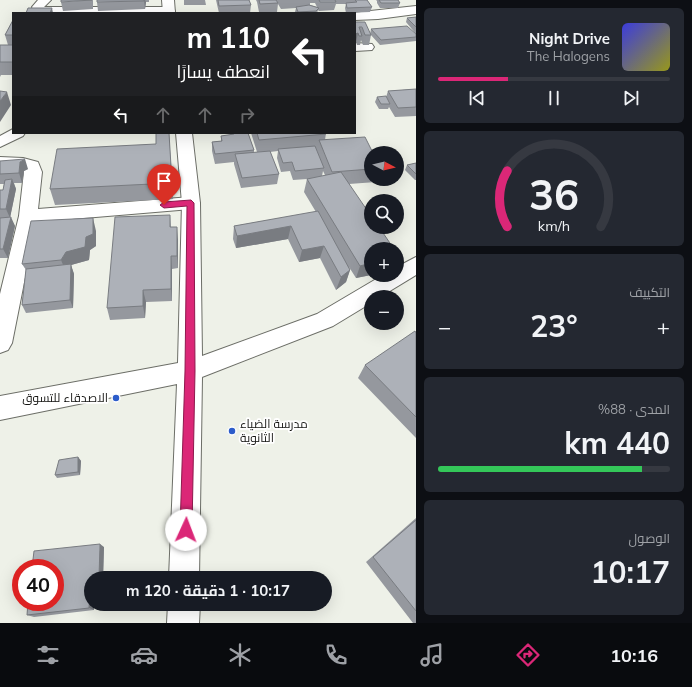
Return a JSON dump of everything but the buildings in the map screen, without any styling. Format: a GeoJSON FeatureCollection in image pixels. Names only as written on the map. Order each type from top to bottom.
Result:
{"type":"FeatureCollection","features":[{"type":"Feature","properties":{"kind":"street"},"geometry":{"type":"LineString","coordinates":[[44,0],[38,8],[39,11],[169,8]]}},
{"type":"Feature","properties":{"kind":"street"},"geometry":{"type":"LineString","coordinates":[[356,16],[374,10],[416,10]]}},
{"type":"Feature","properties":{"kind":"street"},"geometry":{"type":"LineString","coordinates":[[0,142],[16,134]]}},
{"type":"Feature","properties":{"kind":"street"},"geometry":{"type":"LineString","coordinates":[[184,134],[191,203],[190,371],[184,571]]}},
{"type":"Feature","properties":{"kind":"street"},"geometry":{"type":"LineString","coordinates":[[0,162],[24,163],[32,166],[33,172],[28,216],[0,343]]}},
{"type":"Feature","properties":{"kind":"street"},"geometry":{"type":"LineString","coordinates":[[28,216],[191,203]]}},
{"type":"Feature","properties":{"kind":"street"},"geometry":{"type":"LineString","coordinates":[[0,408],[190,371],[325,320],[416,265]]}},
{"type":"Feature","properties":{"kind":"street"},"geometry":{"type":"LineString","coordinates":[[183,623],[184,611]]}},
{"type":"Feature","properties":{"kind":"place","name":"الاصدقاء للتسوق"},"geometry":{"type":"Point","coordinates":[116,398]}},
{"type":"Feature","properties":{"kind":"place","name":"مدرسة الضياء الثانوية"},"geometry":{"type":"Point","coordinates":[232,431]}},
{"type":"Feature","properties":{"kind":"route"},"geometry":{"type":"LineString","coordinates":[[164,205],[191,203],[190,371],[186,530]]}}]}
